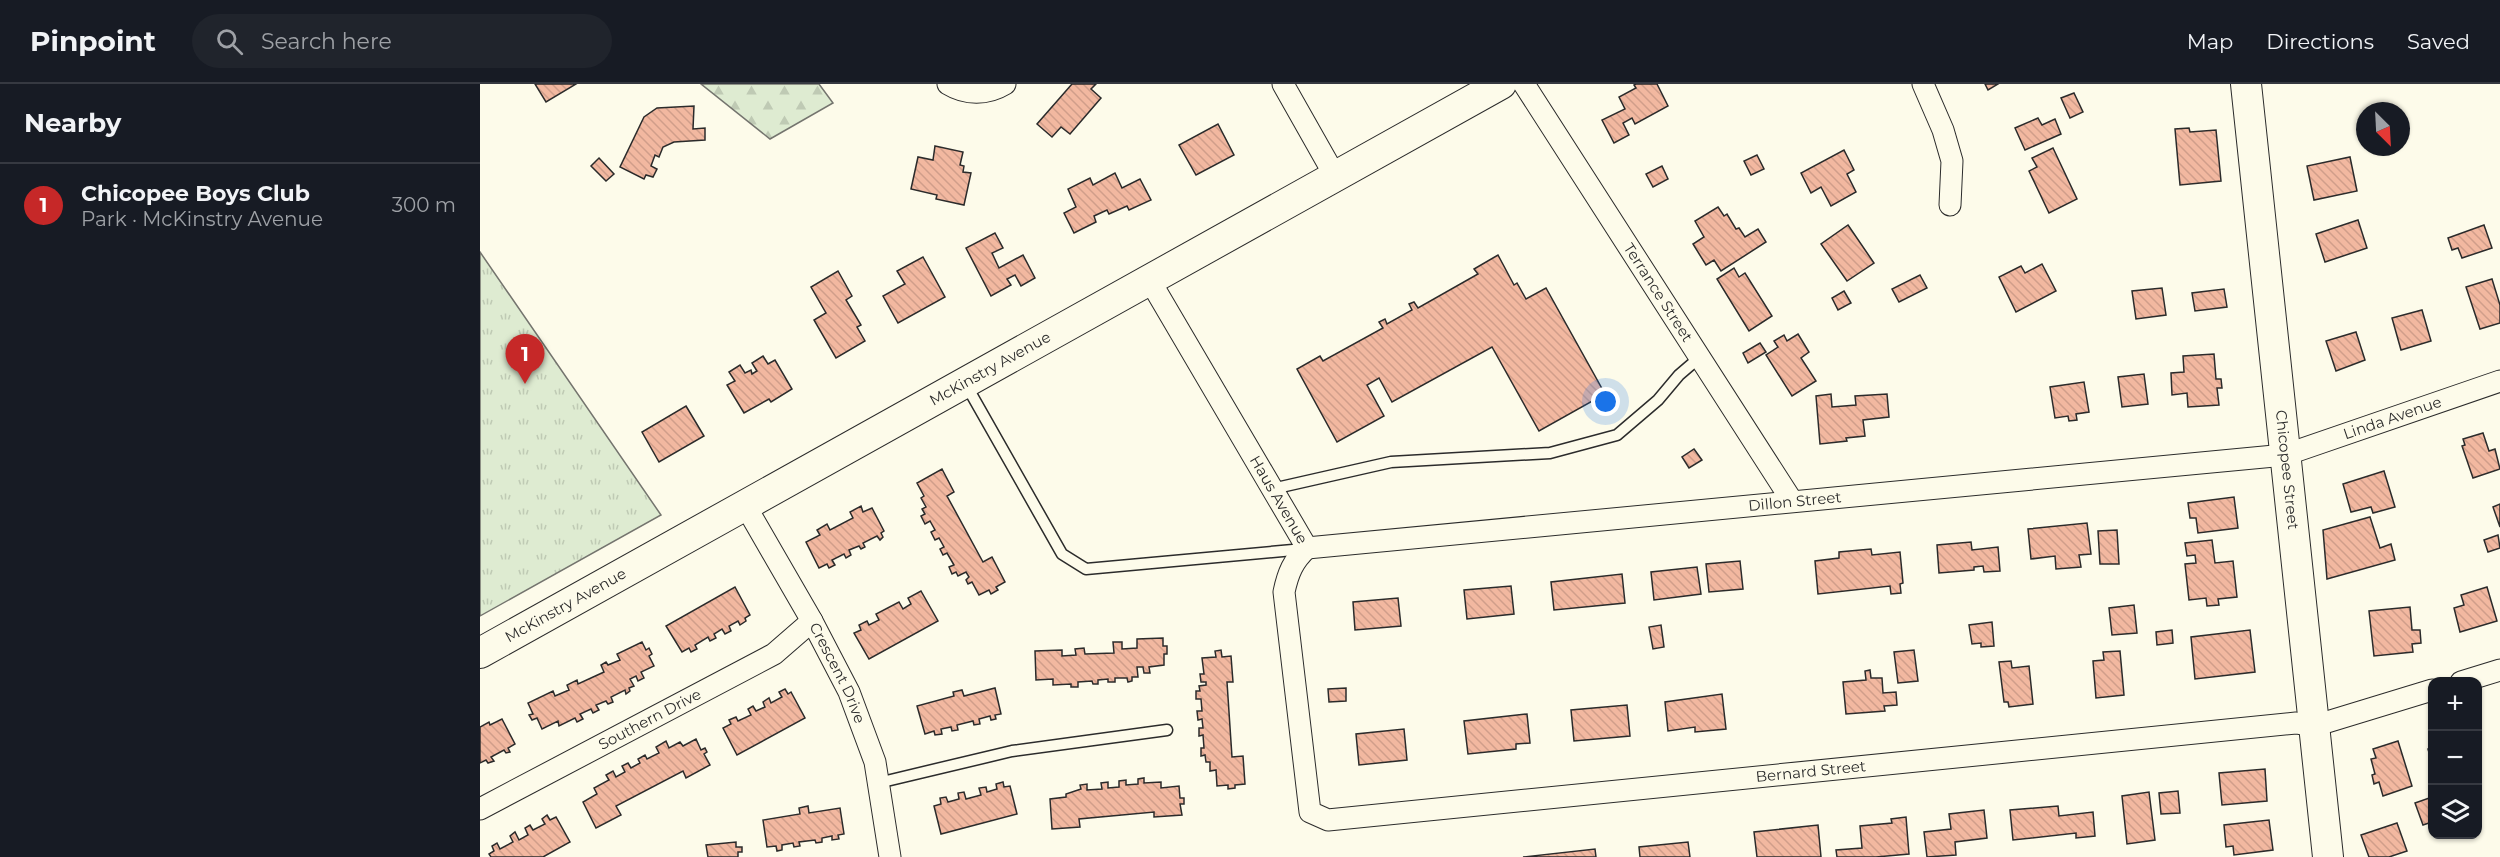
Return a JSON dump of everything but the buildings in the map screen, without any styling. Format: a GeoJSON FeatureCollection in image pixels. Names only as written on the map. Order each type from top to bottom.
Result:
{"type":"FeatureCollection","features":[{"type":"Feature","properties":{"kind":"street"},"geometry":{"type":"LineString","coordinates":[[948,84],[960,90],[976,93],[993,90],[1005,84]]}},
{"type":"Feature","properties":{"kind":"street"},"geometry":{"type":"LineString","coordinates":[[1284,84],[1335,176]]}},
{"type":"Feature","properties":{"kind":"street","name":"McKinstry Avenue"},"geometry":{"type":"LineString","coordinates":[[480,653],[1501,84]]}},
{"type":"Feature","properties":{"kind":"street","name":"Terrance Street"},"geometry":{"type":"LineString","coordinates":[[1524,84],[1792,501]]}},
{"type":"Feature","properties":{"kind":"street"},"geometry":{"type":"LineString","coordinates":[[1923,84],[1943,130],[1952,161],[1950,205]]}},
{"type":"Feature","properties":{"kind":"street","name":"Chicopee Street"},"geometry":{"type":"LineString","coordinates":[[2246,84],[2328,857]]}},
{"type":"Feature","properties":{"kind":"street","name":"Haus Avenue"},"geometry":{"type":"LineString","coordinates":[[1149,279],[1307,548],[1296,559],[1288,573],[1284,592],[1310,812]]}},
{"type":"Feature","properties":{"kind":"street","name":"Linda Avenue"},"geometry":{"type":"LineString","coordinates":[[2285,455],[2500,381]]}},
{"type":"Feature","properties":{"kind":"street","name":"Dillon Street"},"geometry":{"type":"LineString","coordinates":[[1307,548],[2285,455]]}},
{"type":"Feature","properties":{"kind":"street","name":"Crescent Drive"},"geometry":{"type":"LineString","coordinates":[[745,505],[812,621],[849,692],[875,762],[890,857]]}},
{"type":"Feature","properties":{"kind":"street","name":"Southern Drive"},"geometry":{"type":"LineString","coordinates":[[480,809],[774,654],[812,621]]}},
{"type":"Feature","properties":{"kind":"street"},"geometry":{"type":"LineString","coordinates":[[2475,677],[2500,670]]}},
{"type":"Feature","properties":{"kind":"street"},"geometry":{"type":"LineString","coordinates":[[2314,726],[2428,692]]}},
{"type":"Feature","properties":{"kind":"street","name":"Bernard Street"},"geometry":{"type":"LineString","coordinates":[[1310,812],[1328,820],[2296,723],[2314,726]]}},
{"type":"Feature","properties":{"kind":"lane"},"geometry":{"type":"LineString","coordinates":[[1272,489],[1391,462],[1550,453],[1617,435],[1658,400],[1678,375],[1700,357]]}},
{"type":"Feature","properties":{"kind":"lane"},"geometry":{"type":"LineString","coordinates":[[965,382],[1062,554],[1086,569],[1307,548]]}},
{"type":"Feature","properties":{"kind":"lane"},"geometry":{"type":"LineString","coordinates":[[878,783],[1012,751],[1167,730]]}},
{"type":"Feature","properties":{"kind":"green space"},"geometry":{"type":"Polygon","coordinates":[[[701,84],[819,84],[833,103],[770,139],[701,84]]]}},
{"type":"Feature","properties":{"kind":"green space"},"geometry":{"type":"Polygon","coordinates":[[[480,252],[661,515],[480,616],[480,252]]]}},
{"type":"Feature","properties":{"kind":"place","name":"Chicopee Boys Club"},"geometry":{"type":"Point","coordinates":[525,384]}}]}
